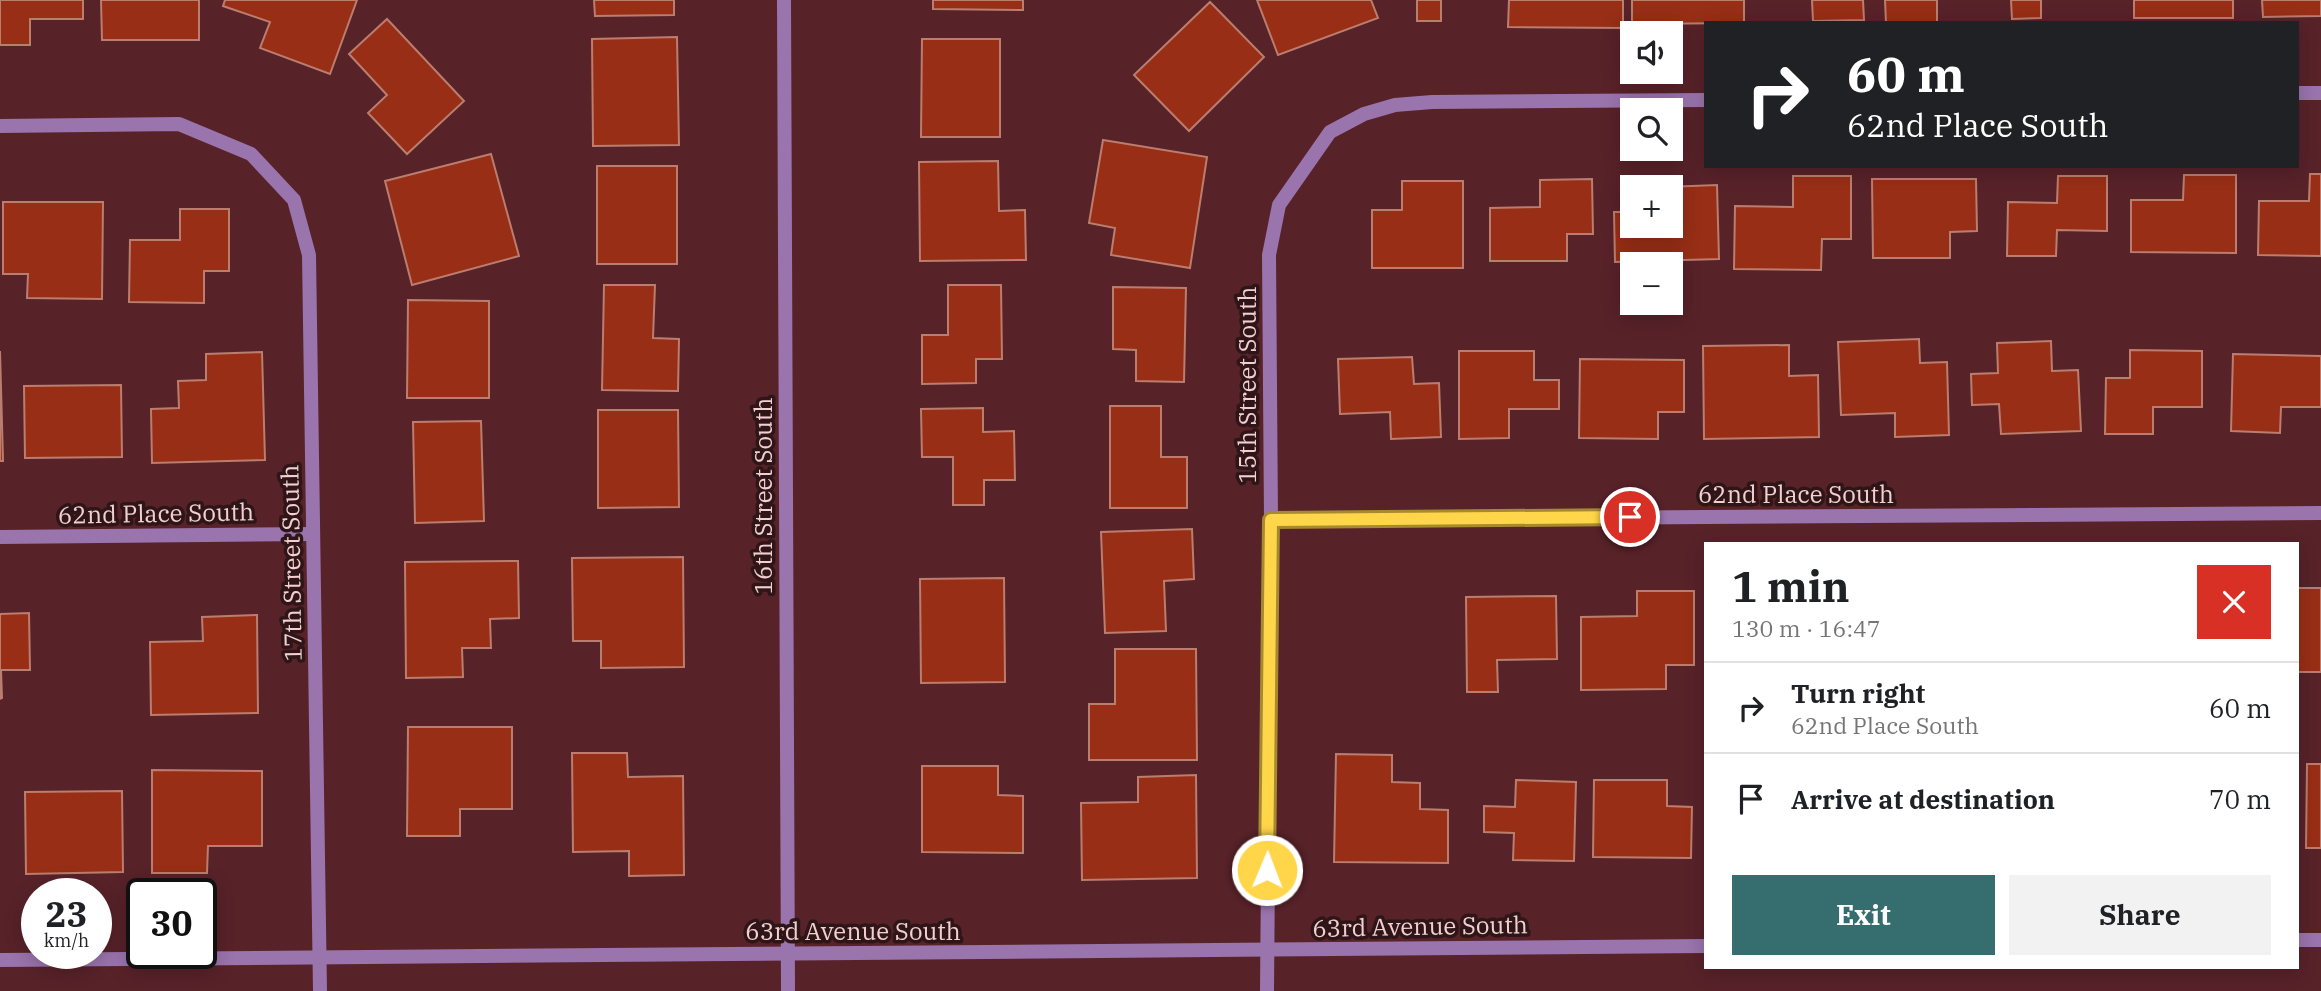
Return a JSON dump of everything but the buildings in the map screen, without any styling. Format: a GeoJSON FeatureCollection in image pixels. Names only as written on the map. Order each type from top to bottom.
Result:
{"type":"FeatureCollection","features":[{"type":"Feature","properties":{"kind":"street","name":"16th Street South"},"geometry":{"type":"LineString","coordinates":[[784,0],[789,991]]}},
{"type":"Feature","properties":{"kind":"street"},"geometry":{"type":"LineString","coordinates":[[2299,93],[2321,93]]}},
{"type":"Feature","properties":{"kind":"street","name":"15th Street South"},"geometry":{"type":"LineString","coordinates":[[1267,991],[1271,520],[1269,255],[1279,205],[1329,132],[1364,114],[1395,105],[1432,102],[1704,100]]}},
{"type":"Feature","properties":{"kind":"street","name":"17th Street South"},"geometry":{"type":"LineString","coordinates":[[0,126],[179,124],[251,154],[294,201],[309,255],[320,991]]}},
{"type":"Feature","properties":{"kind":"street","name":"62nd Place South"},"geometry":{"type":"LineString","coordinates":[[1271,520],[2321,513]]}},
{"type":"Feature","properties":{"kind":"street","name":"62nd Place South"},"geometry":{"type":"LineString","coordinates":[[0,537],[313,534]]}},
{"type":"Feature","properties":{"kind":"street"},"geometry":{"type":"LineString","coordinates":[[2299,940],[2321,940]]}},
{"type":"Feature","properties":{"kind":"street","name":"63rd Avenue South"},"geometry":{"type":"LineString","coordinates":[[0,960],[1704,946]]}},
{"type":"Feature","properties":{"kind":"route"},"geometry":{"type":"LineString","coordinates":[[1267,870],[1271,520],[1630,517]]}}]}
